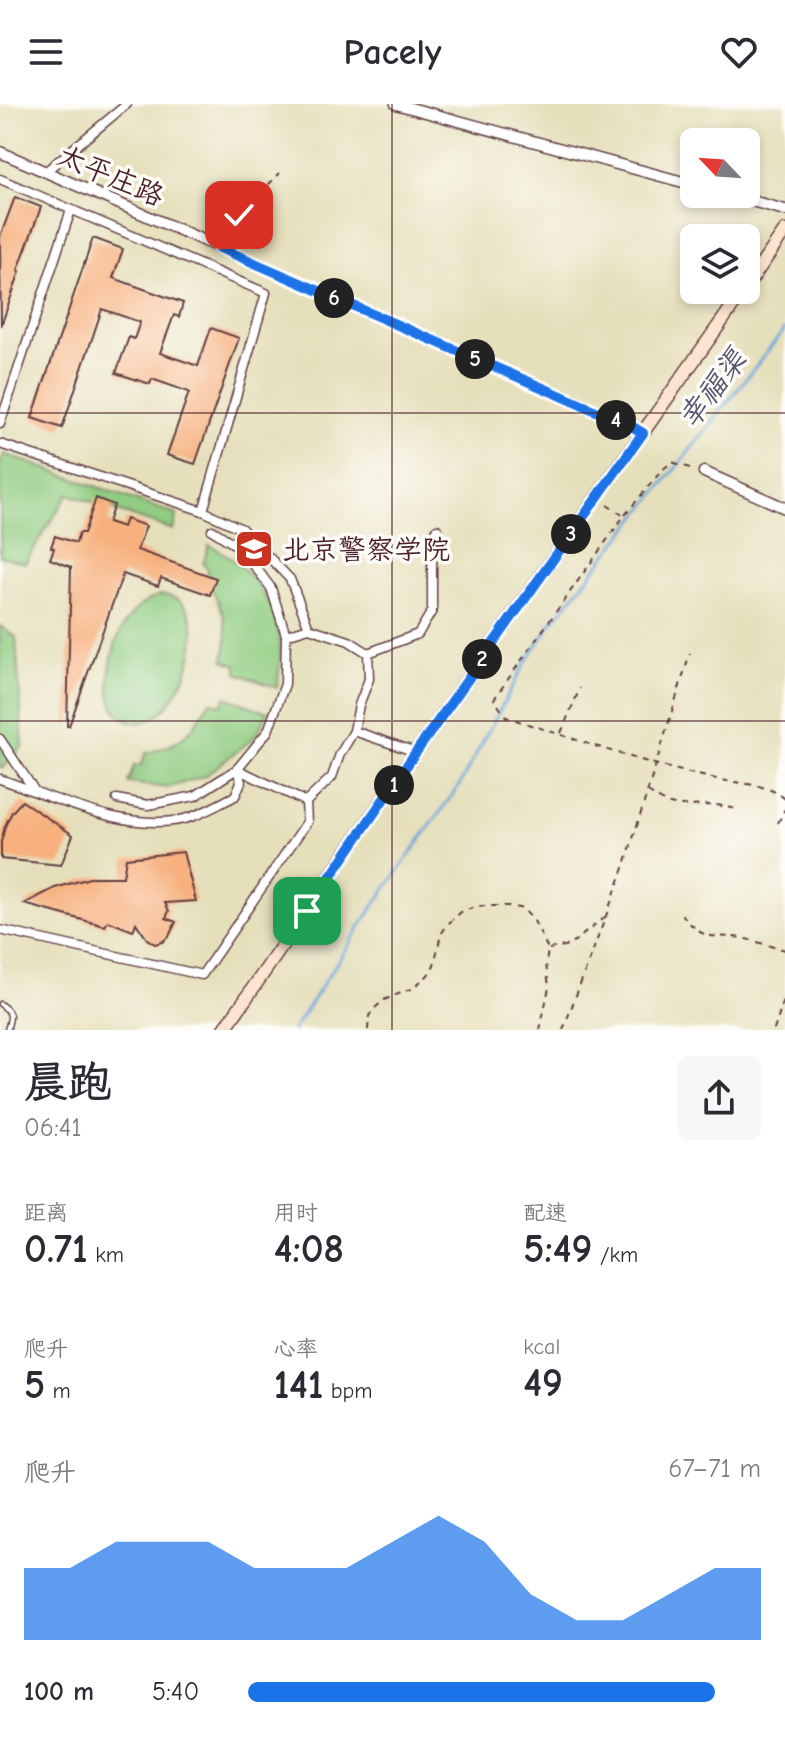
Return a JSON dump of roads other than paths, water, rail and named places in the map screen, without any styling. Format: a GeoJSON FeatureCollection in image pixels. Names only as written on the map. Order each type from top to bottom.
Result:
{"type":"FeatureCollection","features":[{"type":"Feature","properties":{"kind":"main road"},"geometry":{"type":"LineString","coordinates":[[760,267],[785,231]]}},
{"type":"Feature","properties":{"kind":"main road"},"geometry":{"type":"LineString","coordinates":[[224,1030],[416,752],[734,304]]}},
{"type":"Feature","properties":{"kind":"street"},"geometry":{"type":"LineString","coordinates":[[45,172],[127,104]]}},
{"type":"Feature","properties":{"kind":"street"},"geometry":{"type":"LineString","coordinates":[[396,104],[680,181]]}},
{"type":"Feature","properties":{"kind":"street","name":"太平庄路"},"geometry":{"type":"LineString","coordinates":[[0,152],[643,433]]}},
{"type":"Feature","properties":{"kind":"street"},"geometry":{"type":"LineString","coordinates":[[0,179],[266,293],[203,511]]}},
{"type":"Feature","properties":{"kind":"street"},"geometry":{"type":"LineString","coordinates":[[760,203],[785,210]]}},
{"type":"Feature","properties":{"kind":"street"},"geometry":{"type":"LineString","coordinates":[[0,424],[71,210]]}},
{"type":"Feature","properties":{"kind":"street"},"geometry":{"type":"LineString","coordinates":[[0,445],[203,511],[242,529],[290,579],[309,628]]}},
{"type":"Feature","properties":{"kind":"street"},"geometry":{"type":"LineString","coordinates":[[704,472],[785,508]]}},
{"type":"Feature","properties":{"kind":"street"},"geometry":{"type":"LineString","coordinates":[[368,653],[418,634],[432,611],[432,558],[437,529]]}},
{"type":"Feature","properties":{"kind":"street"},"geometry":{"type":"LineString","coordinates":[[117,799],[148,805],[195,796],[237,769],[268,731],[285,684],[286,635],[271,588],[242,549],[212,530]]}},
{"type":"Feature","properties":{"kind":"street"},"geometry":{"type":"LineString","coordinates":[[286,635],[309,628],[349,641],[368,653]]}},
{"type":"Feature","properties":{"kind":"street"},"geometry":{"type":"LineString","coordinates":[[0,930],[202,975],[307,822],[306,802],[332,777],[340,754],[354,731],[359,705],[369,679],[368,653]]}},
{"type":"Feature","properties":{"kind":"street"},"geometry":{"type":"LineString","coordinates":[[354,731],[416,752]]}},
{"type":"Feature","properties":{"kind":"street"},"geometry":{"type":"LineString","coordinates":[[0,739],[34,791]]}},
{"type":"Feature","properties":{"kind":"street"},"geometry":{"type":"LineString","coordinates":[[0,779],[103,815],[134,822],[162,822],[190,818],[235,796],[241,782],[237,769]]}},
{"type":"Feature","properties":{"kind":"street"},"geometry":{"type":"LineString","coordinates":[[237,769],[306,802]]}},
{"type":"Feature","properties":{"kind":"lane"},"geometry":{"type":"LineString","coordinates":[[0,1004],[9,1010],[11,1017],[7,1030]]}},
{"type":"Feature","properties":{"kind":"waterway","name":"幸福渠"},"geometry":{"type":"LineString","coordinates":[[293,1030],[375,904],[460,784],[524,665],[551,624],[785,329]]}},
{"type":"Feature","properties":{"kind":"place","name":"北京警察学院"},"geometry":{"type":"Point","coordinates":[254,549]}}]}
